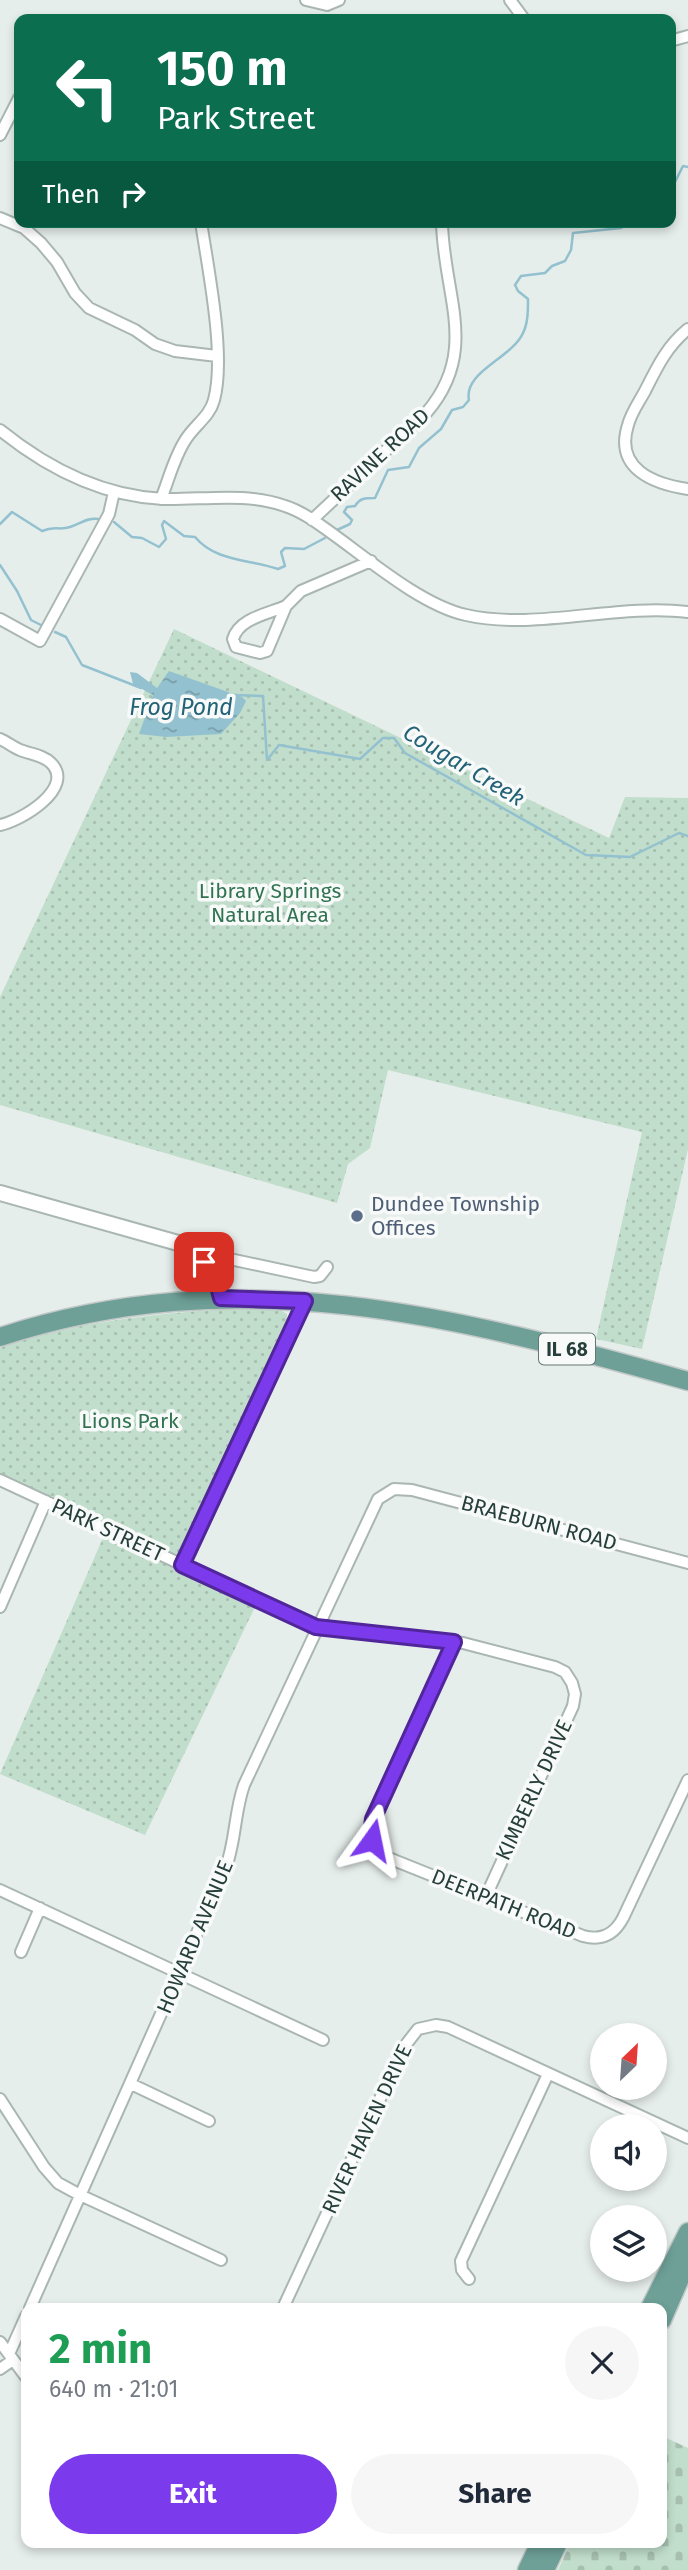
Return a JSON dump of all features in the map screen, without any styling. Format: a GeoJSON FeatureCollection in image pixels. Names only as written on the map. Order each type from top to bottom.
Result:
{"type":"FeatureCollection","features":[{"type":"Feature","properties":{"kind":"main road","name":"IL 68"},"geometry":{"type":"LineString","coordinates":[[0,1337],[108,1312],[166,1303],[221,1298],[305,1301],[382,1308],[446,1319],[688,1381]]}},
{"type":"Feature","properties":{"kind":"main road"},"geometry":{"type":"LineString","coordinates":[[652,2303],[688,2232]]}},
{"type":"Feature","properties":{"kind":"main road"},"geometry":{"type":"LineString","coordinates":[[667,2308],[688,2260]]}},
{"type":"Feature","properties":{"kind":"main road"},"geometry":{"type":"LineString","coordinates":[[527,2570],[538,2548]]}},
{"type":"Feature","properties":{"kind":"main road"},"geometry":{"type":"LineString","coordinates":[[545,2570],[556,2548]]}},
{"type":"Feature","properties":{"kind":"street"},"geometry":{"type":"LineString","coordinates":[[306,0],[327,5],[339,0]]}},
{"type":"Feature","properties":{"kind":"street"},"geometry":{"type":"LineString","coordinates":[[0,135],[14,108]]}},
{"type":"Feature","properties":{"kind":"street"},"geometry":{"type":"LineString","coordinates":[[24,228],[57,262],[75,293],[89,308],[135,330],[155,344],[175,351],[217,356]]}},
{"type":"Feature","properties":{"kind":"street"},"geometry":{"type":"LineString","coordinates":[[161,499],[184,442],[214,402],[217,356],[215,317],[202,228]]}},
{"type":"Feature","properties":{"kind":"street","name":"RAVINE ROAD"},"geometry":{"type":"LineString","coordinates":[[312,520],[426,412],[438,399],[452,371],[456,352],[455,330],[443,228]]}},
{"type":"Feature","properties":{"kind":"street"},"geometry":{"type":"LineString","coordinates":[[688,329],[663,356],[628,425],[626,439],[627,453],[635,468],[666,486],[688,489]]}},
{"type":"Feature","properties":{"kind":"street"},"geometry":{"type":"LineString","coordinates":[[0,430],[71,475],[114,492],[161,499],[254,498],[286,506],[312,520],[429,600],[465,615],[513,619],[660,611],[688,612]]}},
{"type":"Feature","properties":{"kind":"street"},"geometry":{"type":"LineString","coordinates":[[0,619],[40,641],[104,526],[114,492]]}},
{"type":"Feature","properties":{"kind":"street"},"geometry":{"type":"LineString","coordinates":[[286,606],[258,616],[238,628],[233,639],[236,647],[260,653],[267,651],[286,606],[301,591],[371,561]]}},
{"type":"Feature","properties":{"kind":"street"},"geometry":{"type":"LineString","coordinates":[[0,739],[44,758],[52,764],[56,773],[56,786],[45,801],[24,815],[0,825]]}},
{"type":"Feature","properties":{"kind":"street"},"geometry":{"type":"LineString","coordinates":[[0,1193],[168,1239],[194,1252],[208,1266],[216,1279],[221,1298]]}},
{"type":"Feature","properties":{"kind":"street"},"geometry":{"type":"LineString","coordinates":[[208,1266],[225,1258],[314,1277],[320,1276],[327,1267]]}},
{"type":"Feature","properties":{"kind":"street"},"geometry":{"type":"LineString","coordinates":[[182,1565],[305,1301]]}},
{"type":"Feature","properties":{"kind":"street","name":"PARK STREET"},"geometry":{"type":"LineString","coordinates":[[0,1480],[316,1627],[454,1642],[552,1665],[564,1671],[572,1683]]}},
{"type":"Feature","properties":{"kind":"street","name":"BRAEBURN ROAD"},"geometry":{"type":"LineString","coordinates":[[389,1491],[399,1488],[412,1490],[688,1563]]}},
{"type":"Feature","properties":{"kind":"street","name":"HOWARD AVENUE"},"geometry":{"type":"LineString","coordinates":[[32,2303],[230,1858],[238,1805],[244,1785],[373,1506],[389,1491]]}},
{"type":"Feature","properties":{"kind":"street"},"geometry":{"type":"LineString","coordinates":[[0,1607],[46,1501]]}},
{"type":"Feature","properties":{"kind":"street","name":"DEERPATH ROAD"},"geometry":{"type":"LineString","coordinates":[[454,1642],[373,1819],[373,1842],[381,1854],[583,1936],[603,1937],[616,1929],[623,1918],[684,1800]]}},
{"type":"Feature","properties":{"kind":"street","name":"KIMBERLY DRIVE"},"geometry":{"type":"LineString","coordinates":[[486,1896],[573,1706],[575,1694],[572,1683]]}},
{"type":"Feature","properties":{"kind":"street"},"geometry":{"type":"LineString","coordinates":[[684,1800],[688,1780]]}},
{"type":"Feature","properties":{"kind":"street"},"geometry":{"type":"LineString","coordinates":[[0,1890],[323,2040]]}},
{"type":"Feature","properties":{"kind":"street"},"geometry":{"type":"LineString","coordinates":[[21,1952],[40,1908]]}},
{"type":"Feature","properties":{"kind":"street","name":"RIVER HAVEN DRIVE"},"geometry":{"type":"LineString","coordinates":[[285,2303],[404,2047],[416,2030],[430,2025],[448,2027],[688,2138]]}},
{"type":"Feature","properties":{"kind":"street"},"geometry":{"type":"LineString","coordinates":[[469,2279],[462,2270],[461,2261],[548,2074]]}},
{"type":"Feature","properties":{"kind":"street"},"geometry":{"type":"LineString","coordinates":[[131,2084],[209,2121]]}},
{"type":"Feature","properties":{"kind":"street"},"geometry":{"type":"LineString","coordinates":[[0,2099],[44,2167],[58,2183],[221,2260]]}},
{"type":"Feature","properties":{"kind":"street"},"geometry":{"type":"LineString","coordinates":[[0,2369],[11,2357],[21,2330]]}},
{"type":"Feature","properties":{"kind":"street"},"geometry":{"type":"LineString","coordinates":[[0,2342],[21,2370]]}},
{"type":"Feature","properties":{"kind":"green space","name":"Library Springs Natural Area"},"geometry":{"type":"Polygon","coordinates":[[[174,629],[609,838],[625,797],[688,798],[688,1149],[642,1349],[596,1339],[642,1132],[388,1070],[370,1148],[348,1164],[337,1203],[0,1105],[0,997],[174,629]]]}},
{"type":"Feature","properties":{"kind":"green space","name":"Lions Park"},"geometry":{"type":"Polygon","coordinates":[[[228,1309],[280,1310],[287,1314],[287,1326],[174,1569],[255,1607],[145,1835],[0,1774],[109,1524],[0,1473],[0,1348],[56,1332],[112,1321],[228,1309]]]}},
{"type":"Feature","properties":{"kind":"green space"},"geometry":{"type":"Polygon","coordinates":[[[667,2438],[688,2448],[688,2570],[558,2570],[568,2548],[667,2548],[667,2438]]]}},
{"type":"Feature","properties":{"kind":"water","name":"Frog Pond"},"geometry":{"type":"Polygon","coordinates":[[[169,671],[242,697],[246,701],[240,713],[221,734],[166,737],[139,734],[153,695],[133,684],[130,672],[137,673],[157,688],[169,671]]]}},
{"type":"Feature","properties":{"kind":"waterway"},"geometry":{"type":"LineString","coordinates":[[676,180],[683,166],[688,167]]}},
{"type":"Feature","properties":{"kind":"waterway"},"geometry":{"type":"LineString","coordinates":[[337,530],[350,524],[352,520],[344,512],[347,507],[355,506],[363,499],[375,498],[388,470],[409,467],[419,448],[441,429],[452,410],[463,407],[469,400],[473,381],[517,342],[525,329],[528,312],[528,299],[515,285],[521,276],[545,273],[552,266],[565,261],[571,250],[573,233],[621,228]]}},
{"type":"Feature","properties":{"kind":"waterway"},"geometry":{"type":"LineString","coordinates":[[0,524],[12,512],[42,531],[98,519]]}},
{"type":"Feature","properties":{"kind":"waterway"},"geometry":{"type":"LineString","coordinates":[[114,522],[132,537],[142,538],[159,547],[166,539],[162,525],[164,521],[184,536],[195,537],[213,551],[278,569],[285,566],[281,552],[285,548],[304,549],[325,538]]}},
{"type":"Feature","properties":{"kind":"waterway"},"geometry":{"type":"LineString","coordinates":[[0,565],[31,620],[41,625]]}},
{"type":"Feature","properties":{"kind":"waterway","name":"Cougar Creek"},"geometry":{"type":"LineString","coordinates":[[55,632],[66,637],[82,665],[141,688]]}},
{"type":"Feature","properties":{"kind":"waterway","name":"Cougar Creek"},"geometry":{"type":"LineString","coordinates":[[234,695],[263,696],[267,760],[279,745],[360,759],[383,738],[394,738],[405,753],[586,855],[630,857],[679,833],[688,836]]}},
{"type":"Feature","properties":{"kind":"place","name":"Dundee Township Offices"},"geometry":{"type":"Point","coordinates":[357,1216]}},
{"type":"Feature","properties":{"kind":"route"},"geometry":{"type":"LineString","coordinates":[[204,1262],[214,1274],[221,1298],[305,1301],[182,1565],[316,1627],[454,1642],[373,1819],[372,1840]]}}]}
